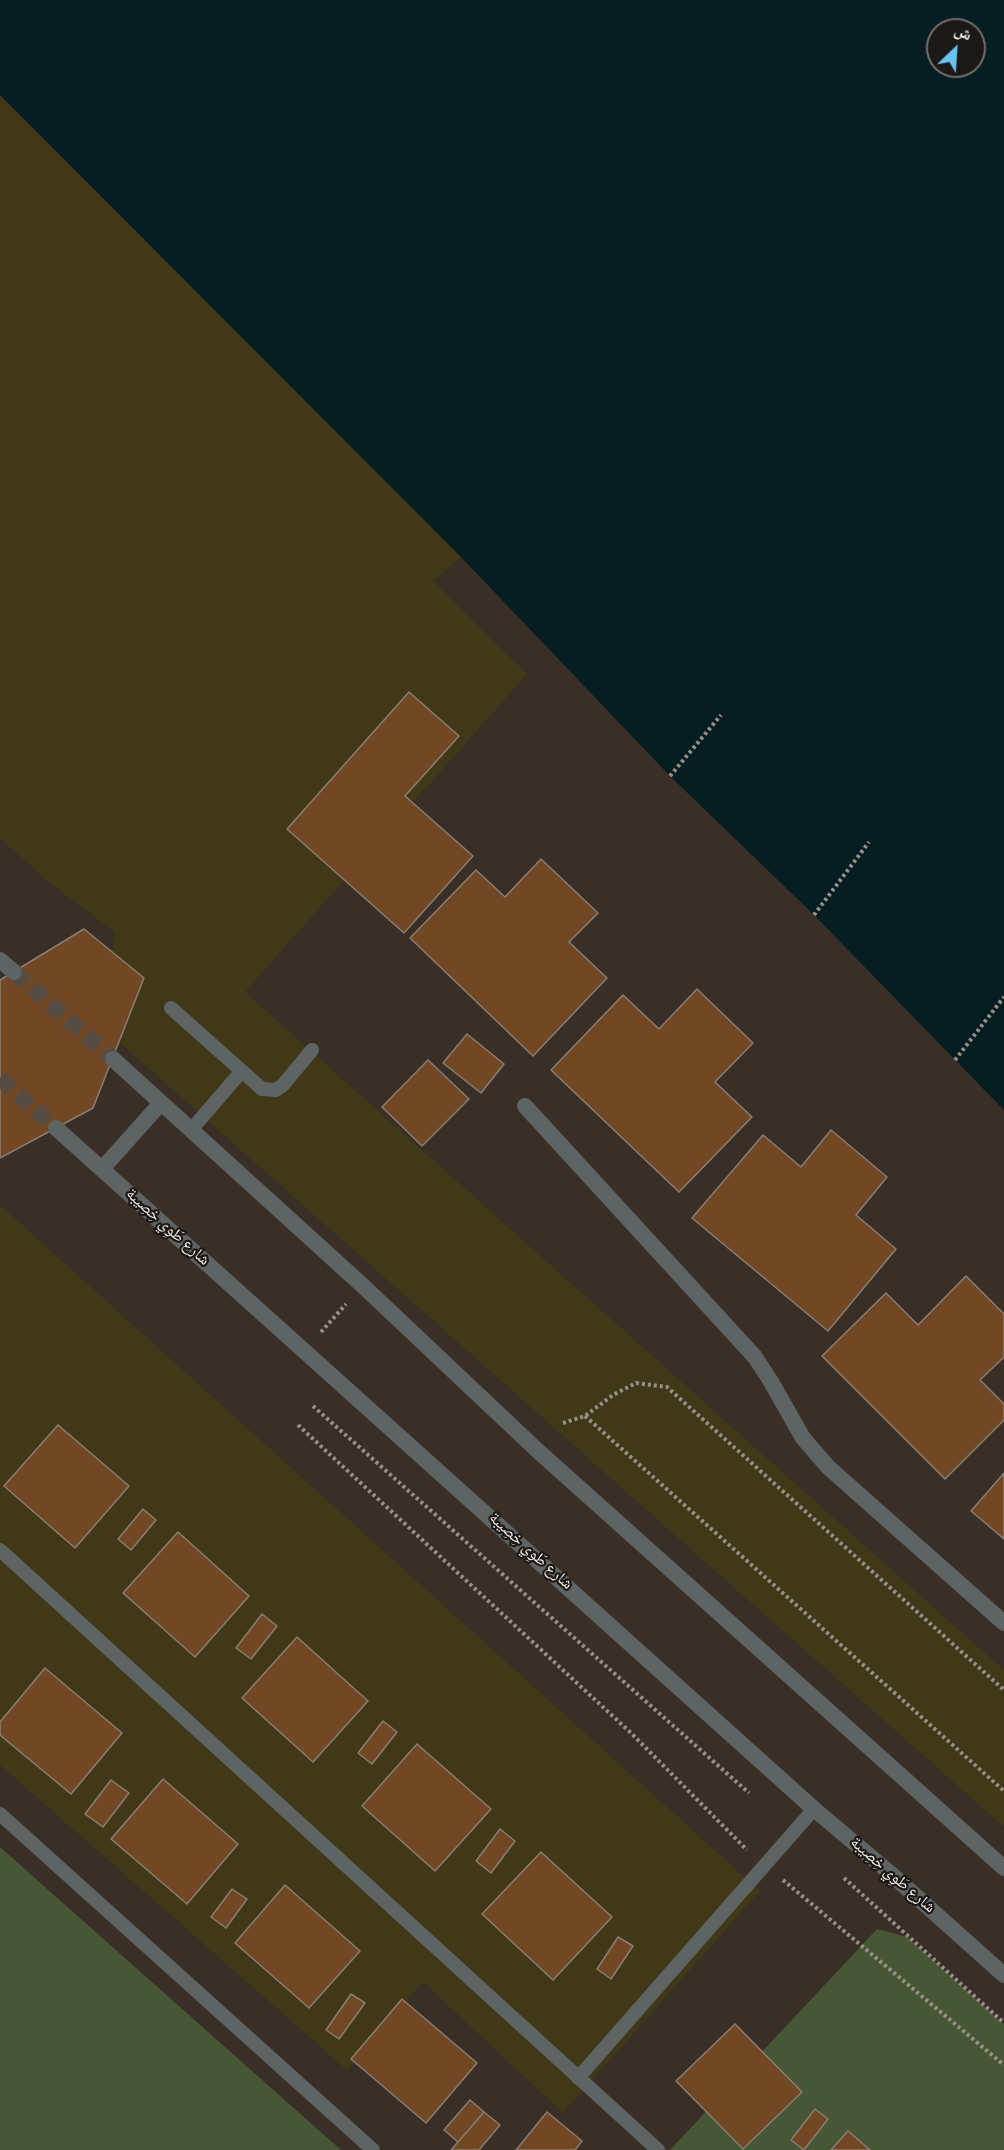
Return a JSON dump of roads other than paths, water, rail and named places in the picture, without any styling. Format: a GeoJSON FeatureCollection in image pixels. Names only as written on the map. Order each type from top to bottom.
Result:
{"type":"FeatureCollection","features":[{"type":"Feature","properties":{"kind":"street"},"geometry":{"type":"LineString","coordinates":[[0,960],[14,972]]}},
{"type":"Feature","properties":{"kind":"street"},"geometry":{"type":"LineString","coordinates":[[113,1059],[362,1286],[538,1451],[1004,1868]]}},
{"type":"Feature","properties":{"kind":"street"},"geometry":{"type":"LineString","coordinates":[[102,1169],[161,1103]]}},
{"type":"Feature","properties":{"kind":"street"},"geometry":{"type":"LineString","coordinates":[[525,1106],[754,1358],[770,1380],[803,1438],[828,1467],[1004,1623]]}},
{"type":"Feature","properties":{"kind":"street","name":"شارع طَوِي خِصِيبة"},"geometry":{"type":"LineString","coordinates":[[56,1128],[814,1809],[890,1873],[1004,1975]]}},
{"type":"Feature","properties":{"kind":"lane"},"geometry":{"type":"LineString","coordinates":[[171,1008],[262,1089],[276,1090],[283,1085],[312,1050]]}},
{"type":"Feature","properties":{"kind":"lane"},"geometry":{"type":"LineString","coordinates":[[191,1130],[242,1072]]}},
{"type":"Feature","properties":{"kind":"lane"},"geometry":{"type":"LineString","coordinates":[[0,1550],[658,2150]]}},
{"type":"Feature","properties":{"kind":"lane"},"geometry":{"type":"LineString","coordinates":[[578,2079],[814,1809]]}},
{"type":"Feature","properties":{"kind":"lane"},"geometry":{"type":"LineString","coordinates":[[0,1814],[373,2150]]}},
{"type":"Feature","properties":{"kind":"water"},"geometry":{"type":"Polygon","coordinates":[[[0,0],[1004,0],[1004,1110],[814,915],[670,776],[461,557],[0,95],[0,0]]]}},
{"type":"Feature","properties":{"kind":"tunnel"},"geometry":{"type":"LineString","coordinates":[[14,972],[113,1059]]}},
{"type":"Feature","properties":{"kind":"tunnel"},"geometry":{"type":"LineString","coordinates":[[0,1078],[56,1128]]}}]}
